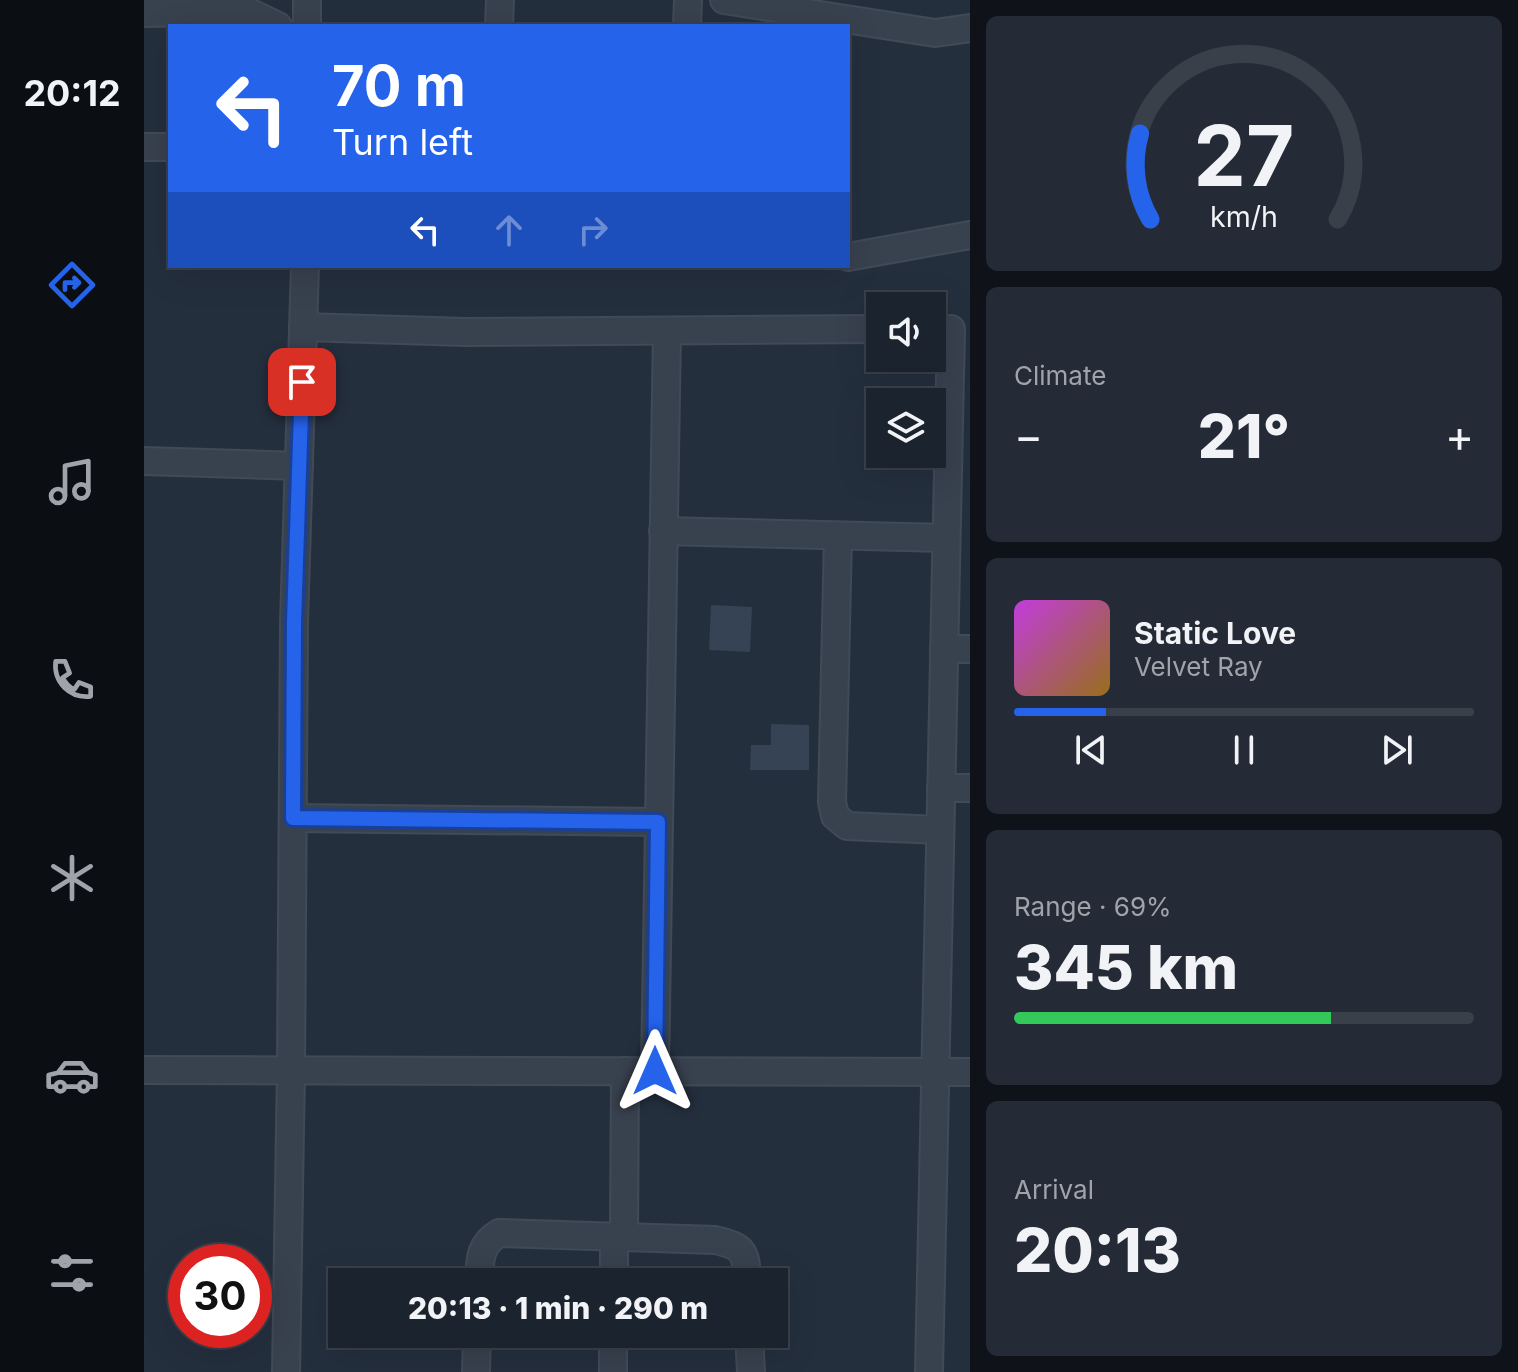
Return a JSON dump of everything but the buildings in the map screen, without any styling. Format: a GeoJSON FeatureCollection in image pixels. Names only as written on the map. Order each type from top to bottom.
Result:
{"type":"FeatureCollection","features":[{"type":"Feature","properties":{"kind":"street"},"geometry":{"type":"LineString","coordinates":[[307,0],[307,24]]}},
{"type":"Feature","properties":{"kind":"street"},"geometry":{"type":"LineString","coordinates":[[499,24],[500,0]]}},
{"type":"Feature","properties":{"kind":"street"},"geometry":{"type":"LineString","coordinates":[[687,24],[688,0]]}},
{"type":"Feature","properties":{"kind":"street"},"geometry":{"type":"LineString","coordinates":[[724,0],[862,11],[935,33],[970,28]]}},
{"type":"Feature","properties":{"kind":"street"},"geometry":{"type":"LineString","coordinates":[[144,13],[235,6],[274,24]]}},
{"type":"Feature","properties":{"kind":"street"},"geometry":{"type":"LineString","coordinates":[[144,147],[168,147]]}},
{"type":"Feature","properties":{"kind":"street"},"geometry":{"type":"LineString","coordinates":[[850,257],[970,235]]}},
{"type":"Feature","properties":{"kind":"street"},"geometry":{"type":"LineString","coordinates":[[286,1372],[294,622],[305,268]]}},
{"type":"Feature","properties":{"kind":"street"},"geometry":{"type":"LineString","coordinates":[[303,327],[466,332],[866,329]]}},
{"type":"Feature","properties":{"kind":"street"},"geometry":{"type":"LineString","coordinates":[[929,1372],[941,788],[957,649],[946,538],[959,479],[951,329]]}},
{"type":"Feature","properties":{"kind":"street"},"geometry":{"type":"LineString","coordinates":[[655,1071],[667,331]]}},
{"type":"Feature","properties":{"kind":"street"},"geometry":{"type":"LineString","coordinates":[[144,461],[299,466]]}},
{"type":"Feature","properties":{"kind":"street"},"geometry":{"type":"LineString","coordinates":[[663,531],[946,538]]}},
{"type":"Feature","properties":{"kind":"street"},"geometry":{"type":"LineString","coordinates":[[838,536],[832,802],[835,816],[847,826],[940,830]]}},
{"type":"Feature","properties":{"kind":"street"},"geometry":{"type":"LineString","coordinates":[[941,788],[970,788]]}},
{"type":"Feature","properties":{"kind":"street"},"geometry":{"type":"LineString","coordinates":[[293,818],[658,822]]}},
{"type":"Feature","properties":{"kind":"street"},"geometry":{"type":"LineString","coordinates":[[144,1070],[970,1072]]}},
{"type":"Feature","properties":{"kind":"street"},"geometry":{"type":"LineString","coordinates":[[616,1268],[625,1071]]}},
{"type":"Feature","properties":{"kind":"street"},"geometry":{"type":"LineString","coordinates":[[480,1268],[480,1254],[489,1238],[499,1233],[715,1240],[741,1249],[746,1268]]}},
{"type":"Feature","properties":{"kind":"street"},"geometry":{"type":"LineString","coordinates":[[476,1372],[477,1348]]}},
{"type":"Feature","properties":{"kind":"street"},"geometry":{"type":"LineString","coordinates":[[613,1348],[613,1372]]}},
{"type":"Feature","properties":{"kind":"street"},"geometry":{"type":"LineString","coordinates":[[750,1348],[751,1372]]}},
{"type":"Feature","properties":{"kind":"route"},"geometry":{"type":"LineString","coordinates":[[302,382],[294,622],[293,818],[658,822],[655,1071]]}}]}
